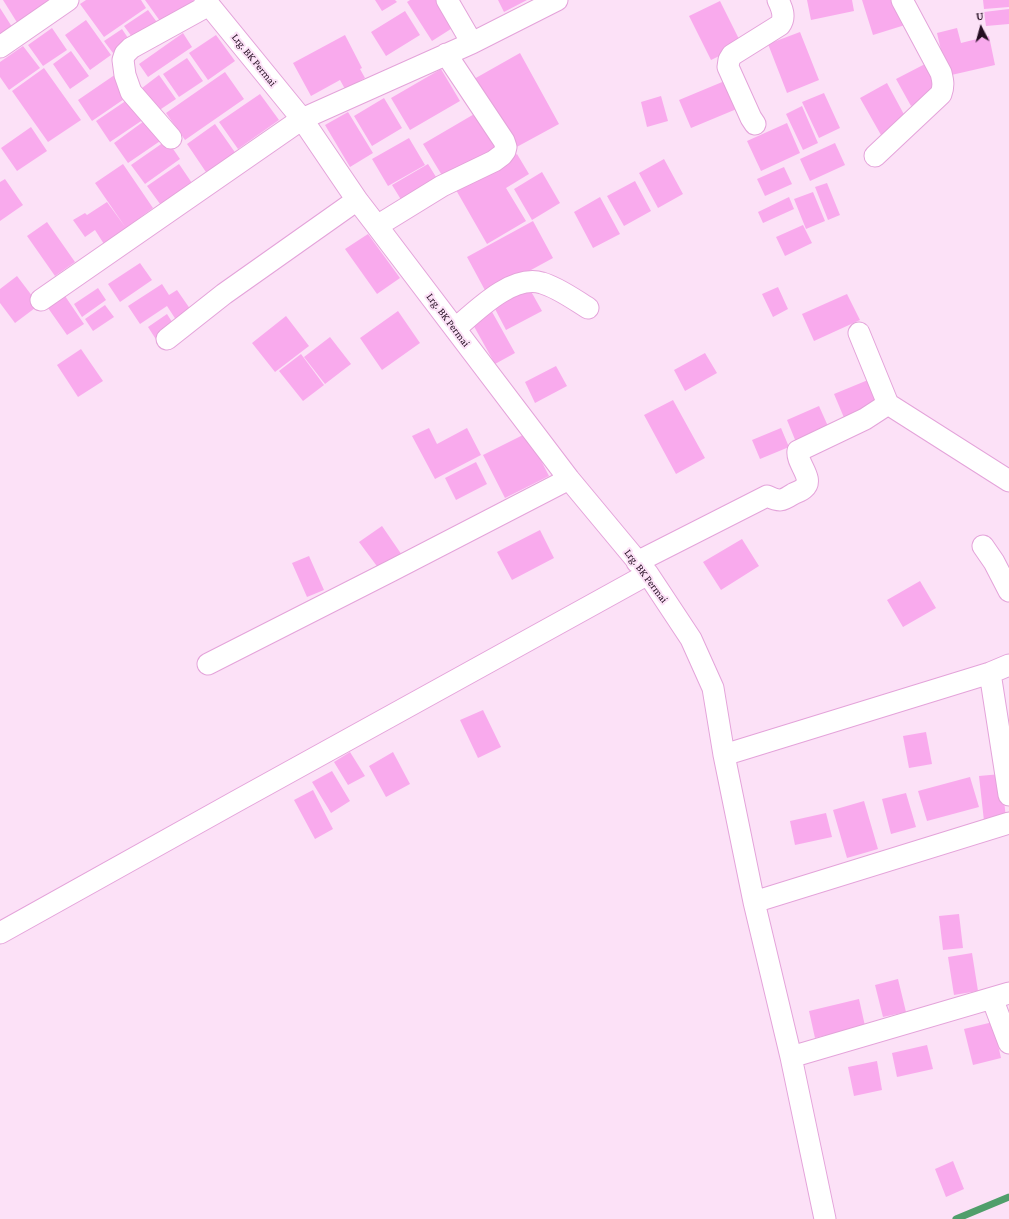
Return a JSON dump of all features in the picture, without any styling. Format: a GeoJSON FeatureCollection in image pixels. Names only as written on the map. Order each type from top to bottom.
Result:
{"type":"FeatureCollection","features":[{"type":"Feature","properties":{"kind":"street"},"geometry":{"type":"LineString","coordinates":[[0,47],[68,0]]}},
{"type":"Feature","properties":{"kind":"street"},"geometry":{"type":"LineString","coordinates":[[447,0],[472,43]]}},
{"type":"Feature","properties":{"kind":"street"},"geometry":{"type":"LineString","coordinates":[[41,300],[302,119],[472,43],[557,0]]}},
{"type":"Feature","properties":{"kind":"street"},"geometry":{"type":"LineString","coordinates":[[755,124],[728,67],[729,60],[732,55],[780,25],[783,20],[783,13],[778,0]]}},
{"type":"Feature","properties":{"kind":"street"},"geometry":{"type":"LineString","coordinates":[[875,156],[941,94],[943,89],[944,81],[941,73],[902,0]]}},
{"type":"Feature","properties":{"kind":"street"},"geometry":{"type":"LineString","coordinates":[[171,138],[131,92],[125,75],[123,60],[125,54],[131,48],[207,3]]}},
{"type":"Feature","properties":{"kind":"street","name":"Lrg. BK Permai"},"geometry":{"type":"LineString","coordinates":[[207,3],[302,119],[376,226],[569,479],[643,568],[691,638],[713,688],[724,755],[754,902],[791,1057],[825,1219]]}},
{"type":"Feature","properties":{"kind":"street"},"geometry":{"type":"LineString","coordinates":[[376,226],[442,186],[494,160],[505,151],[506,147],[504,140],[446,54]]}},
{"type":"Feature","properties":{"kind":"street"},"geometry":{"type":"LineString","coordinates":[[167,339],[224,294],[357,200]]}},
{"type":"Feature","properties":{"kind":"street"},"geometry":{"type":"LineString","coordinates":[[455,329],[495,294],[514,285],[529,281],[542,282],[563,292],[588,308]]}},
{"type":"Feature","properties":{"kind":"street"},"geometry":{"type":"LineString","coordinates":[[859,333],[888,404],[1009,481]]}},
{"type":"Feature","properties":{"kind":"street"},"geometry":{"type":"LineString","coordinates":[[0,933],[228,806],[767,496],[777,501],[783,500],[805,488],[808,482],[797,457],[798,451],[865,419],[888,404]]}},
{"type":"Feature","properties":{"kind":"street"},"geometry":{"type":"LineString","coordinates":[[208,664],[569,479]]}},
{"type":"Feature","properties":{"kind":"street"},"geometry":{"type":"LineString","coordinates":[[983,546],[994,562],[1009,591]]}},
{"type":"Feature","properties":{"kind":"street"},"geometry":{"type":"LineString","coordinates":[[724,755],[990,673],[1009,665]]}},
{"type":"Feature","properties":{"kind":"street"},"geometry":{"type":"LineString","coordinates":[[990,673],[1009,795]]}},
{"type":"Feature","properties":{"kind":"street"},"geometry":{"type":"LineString","coordinates":[[754,902],[1009,823]]}},
{"type":"Feature","properties":{"kind":"street"},"geometry":{"type":"LineString","coordinates":[[791,1057],[1001,995],[1009,1043]]}},
{"type":"Feature","properties":{"kind":"building"},"geometry":{"type":"Polygon","coordinates":[[[3,0],[55,0],[18,24],[3,0]]]}},
{"type":"Feature","properties":{"kind":"building"},"geometry":{"type":"Polygon","coordinates":[[[86,0],[141,0],[146,8],[104,37],[80,4],[86,0]]]}},
{"type":"Feature","properties":{"kind":"building"},"geometry":{"type":"Polygon","coordinates":[[[145,0],[194,0],[197,5],[165,28],[145,0]]]}},
{"type":"Feature","properties":{"kind":"building"},"geometry":{"type":"Polygon","coordinates":[[[375,0],[395,0],[397,2],[382,11],[375,0]]]}},
{"type":"Feature","properties":{"kind":"building"},"geometry":{"type":"Polygon","coordinates":[[[410,0],[437,0],[454,27],[432,41],[407,2],[410,0]]]}},
{"type":"Feature","properties":{"kind":"building"},"geometry":{"type":"Polygon","coordinates":[[[498,0],[527,0],[504,12],[498,0]]]}},
{"type":"Feature","properties":{"kind":"building"},"geometry":{"type":"Polygon","coordinates":[[[807,0],[852,0],[854,11],[811,20],[807,0]]]}},
{"type":"Feature","properties":{"kind":"building"},"geometry":{"type":"Polygon","coordinates":[[[862,0],[897,0],[905,25],[873,35],[862,0]]]}},
{"type":"Feature","properties":{"kind":"building"},"geometry":{"type":"Polygon","coordinates":[[[983,0],[1009,0],[1009,7],[984,9],[983,0]]]}},
{"type":"Feature","properties":{"kind":"building"},"geometry":{"type":"Polygon","coordinates":[[[720,1],[742,45],[711,60],[689,16],[720,1]]]}},
{"type":"Feature","properties":{"kind":"building"},"geometry":{"type":"Polygon","coordinates":[[[0,8],[14,30],[0,39],[0,8]]]}},
{"type":"Feature","properties":{"kind":"building"},"geometry":{"type":"Polygon","coordinates":[[[1009,9],[1009,24],[986,26],[984,12],[1009,9]]]}},
{"type":"Feature","properties":{"kind":"building"},"geometry":{"type":"Polygon","coordinates":[[[148,10],[159,25],[135,41],[124,26],[148,10]]]}},
{"type":"Feature","properties":{"kind":"building"},"geometry":{"type":"Polygon","coordinates":[[[405,11],[420,35],[386,56],[371,32],[405,11]]]}},
{"type":"Feature","properties":{"kind":"building"},"geometry":{"type":"Polygon","coordinates":[[[86,20],[111,55],[90,70],[65,35],[86,20]]]}},
{"type":"Feature","properties":{"kind":"building"},"geometry":{"type":"Polygon","coordinates":[[[52,28],[67,50],[43,66],[28,45],[52,28]]]}},
{"type":"Feature","properties":{"kind":"building"},"geometry":{"type":"Polygon","coordinates":[[[957,28],[961,43],[989,36],[995,65],[947,76],[937,33],[957,28]]]}},
{"type":"Feature","properties":{"kind":"building"},"geometry":{"type":"Polygon","coordinates":[[[122,29],[130,41],[113,53],[104,41],[122,29]]]}},
{"type":"Feature","properties":{"kind":"building"},"geometry":{"type":"Polygon","coordinates":[[[800,32],[819,80],[787,93],[768,44],[800,32]]]}},
{"type":"Feature","properties":{"kind":"building"},"geometry":{"type":"Polygon","coordinates":[[[183,33],[192,47],[148,77],[139,64],[183,33]]]}},
{"type":"Feature","properties":{"kind":"building"},"geometry":{"type":"Polygon","coordinates":[[[216,35],[235,61],[208,80],[189,53],[216,35]]]}},
{"type":"Feature","properties":{"kind":"building"},"geometry":{"type":"Polygon","coordinates":[[[345,35],[362,68],[360,69],[365,78],[345,89],[340,80],[311,96],[293,63],[345,35]]]}},
{"type":"Feature","properties":{"kind":"building"},"geometry":{"type":"Polygon","coordinates":[[[23,46],[40,68],[9,90],[0,77],[0,62],[23,46]]]}},
{"type":"Feature","properties":{"kind":"building"},"geometry":{"type":"Polygon","coordinates":[[[71,51],[89,76],[70,89],[53,64],[71,51]]]}},
{"type":"Feature","properties":{"kind":"building"},"geometry":{"type":"Polygon","coordinates":[[[520,53],[559,124],[513,149],[474,79],[520,53]]]}},
{"type":"Feature","properties":{"kind":"building"},"geometry":{"type":"Polygon","coordinates":[[[187,58],[203,81],[179,97],[163,74],[187,58]]]}},
{"type":"Feature","properties":{"kind":"building"},"geometry":{"type":"Polygon","coordinates":[[[925,64],[939,90],[911,106],[896,79],[925,64]]]}},
{"type":"Feature","properties":{"kind":"building"},"geometry":{"type":"Polygon","coordinates":[[[44,68],[81,120],[48,142],[12,91],[44,68]]]}},
{"type":"Feature","properties":{"kind":"building"},"geometry":{"type":"Polygon","coordinates":[[[441,69],[460,101],[410,130],[391,98],[441,69]]]}},
{"type":"Feature","properties":{"kind":"building"},"geometry":{"type":"Polygon","coordinates":[[[225,72],[244,99],[185,140],[166,113],[225,72]]]}},
{"type":"Feature","properties":{"kind":"building"},"geometry":{"type":"Polygon","coordinates":[[[116,74],[130,95],[92,121],[78,100],[116,74]]]}},
{"type":"Feature","properties":{"kind":"building"},"geometry":{"type":"Polygon","coordinates":[[[159,75],[176,99],[158,111],[142,88],[159,75]]]}},
{"type":"Feature","properties":{"kind":"building"},"geometry":{"type":"Polygon","coordinates":[[[727,80],[739,108],[691,128],[679,100],[727,80]]]}},
{"type":"Feature","properties":{"kind":"building"},"geometry":{"type":"Polygon","coordinates":[[[887,83],[907,120],[881,135],[860,98],[887,83]]]}},
{"type":"Feature","properties":{"kind":"building"},"geometry":{"type":"Polygon","coordinates":[[[824,93],[840,128],[819,138],[802,102],[824,93]]]}},
{"type":"Feature","properties":{"kind":"building"},"geometry":{"type":"Polygon","coordinates":[[[260,94],[279,120],[238,149],[219,122],[260,94]]]}},
{"type":"Feature","properties":{"kind":"building"},"geometry":{"type":"Polygon","coordinates":[[[133,96],[147,117],[110,142],[96,121],[133,96]]]}},
{"type":"Feature","properties":{"kind":"building"},"geometry":{"type":"Polygon","coordinates":[[[661,96],[668,121],[647,127],[641,102],[661,96]]]}},
{"type":"Feature","properties":{"kind":"building"},"geometry":{"type":"Polygon","coordinates":[[[384,98],[402,128],[372,146],[354,116],[384,98]]]}},
{"type":"Feature","properties":{"kind":"building"},"geometry":{"type":"Polygon","coordinates":[[[802,106],[818,143],[803,150],[786,114],[802,106]]]}},
{"type":"Feature","properties":{"kind":"building"},"geometry":{"type":"Polygon","coordinates":[[[348,112],[373,153],[350,167],[325,125],[348,112]]]}},
{"type":"Feature","properties":{"kind":"building"},"geometry":{"type":"Polygon","coordinates":[[[476,113],[498,151],[446,182],[423,144],[476,113]]]}},
{"type":"Feature","properties":{"kind":"building"},"geometry":{"type":"Polygon","coordinates":[[[151,116],[166,137],[128,163],[114,143],[151,116]]]}},
{"type":"Feature","properties":{"kind":"building"},"geometry":{"type":"Polygon","coordinates":[[[787,123],[800,153],[761,171],[747,141],[787,123]]]}},
{"type":"Feature","properties":{"kind":"building"},"geometry":{"type":"Polygon","coordinates":[[[215,124],[239,158],[210,178],[187,144],[215,124]]]}},
{"type":"Feature","properties":{"kind":"building"},"geometry":{"type":"Polygon","coordinates":[[[31,127],[47,151],[17,171],[1,148],[31,127]]]}},
{"type":"Feature","properties":{"kind":"building"},"geometry":{"type":"Polygon","coordinates":[[[409,138],[425,165],[388,186],[372,159],[409,138]]]}},
{"type":"Feature","properties":{"kind":"building"},"geometry":{"type":"Polygon","coordinates":[[[167,140],[180,159],[145,184],[131,165],[167,140]]]}},
{"type":"Feature","properties":{"kind":"building"},"geometry":{"type":"Polygon","coordinates":[[[835,143],[845,165],[810,181],[800,159],[835,143]]]}},
{"type":"Feature","properties":{"kind":"building"},"geometry":{"type":"Polygon","coordinates":[[[517,154],[529,174],[506,188],[526,221],[487,244],[456,190],[517,154]]]}},
{"type":"Feature","properties":{"kind":"building"},"geometry":{"type":"Polygon","coordinates":[[[664,159],[683,194],[658,208],[639,173],[664,159]]]}},
{"type":"Feature","properties":{"kind":"building"},"geometry":{"type":"Polygon","coordinates":[[[123,164],[153,208],[126,228],[95,183],[123,164]]]}},
{"type":"Feature","properties":{"kind":"building"},"geometry":{"type":"Polygon","coordinates":[[[179,164],[194,186],[163,208],[147,186],[179,164]]]}},
{"type":"Feature","properties":{"kind":"building"},"geometry":{"type":"Polygon","coordinates":[[[428,164],[441,185],[405,206],[392,185],[428,164]]]}},
{"type":"Feature","properties":{"kind":"building"},"geometry":{"type":"Polygon","coordinates":[[[784,167],[792,184],[765,196],[757,179],[784,167]]]}},
{"type":"Feature","properties":{"kind":"building"},"geometry":{"type":"Polygon","coordinates":[[[542,172],[560,203],[532,220],[514,189],[542,172]]]}},
{"type":"Feature","properties":{"kind":"building"},"geometry":{"type":"Polygon","coordinates":[[[5,179],[23,205],[0,221],[0,182],[5,179]]]}},
{"type":"Feature","properties":{"kind":"building"},"geometry":{"type":"Polygon","coordinates":[[[635,181],[651,211],[624,226],[607,196],[635,181]]]}},
{"type":"Feature","properties":{"kind":"building"},"geometry":{"type":"Polygon","coordinates":[[[827,183],[840,215],[828,220],[815,187],[827,183]]]}},
{"type":"Feature","properties":{"kind":"building"},"geometry":{"type":"Polygon","coordinates":[[[813,192],[825,221],[806,229],[794,199],[813,192]]]}},
{"type":"Feature","properties":{"kind":"building"},"geometry":{"type":"Polygon","coordinates":[[[600,197],[620,234],[593,248],[574,212],[600,197]]]}},
{"type":"Feature","properties":{"kind":"building"},"geometry":{"type":"Polygon","coordinates":[[[789,197],[794,209],[763,223],[758,212],[789,197]]]}},
{"type":"Feature","properties":{"kind":"building"},"geometry":{"type":"Polygon","coordinates":[[[107,202],[126,228],[104,244],[95,230],[85,237],[73,220],[85,213],[87,215],[107,202]]]}},
{"type":"Feature","properties":{"kind":"building"},"geometry":{"type":"Polygon","coordinates":[[[533,221],[553,258],[487,294],[467,257],[533,221]]]}},
{"type":"Feature","properties":{"kind":"building"},"geometry":{"type":"Polygon","coordinates":[[[47,222],[75,262],[55,276],[27,236],[47,222]]]}},
{"type":"Feature","properties":{"kind":"building"},"geometry":{"type":"Polygon","coordinates":[[[803,225],[812,243],[785,256],[776,237],[803,225]]]}},
{"type":"Feature","properties":{"kind":"building"},"geometry":{"type":"Polygon","coordinates":[[[368,234],[400,278],[377,294],[345,249],[368,234]]]}},
{"type":"Feature","properties":{"kind":"building"},"geometry":{"type":"Polygon","coordinates":[[[140,263],[152,280],[120,302],[108,284],[140,263]]]}},
{"type":"Feature","properties":{"kind":"building"},"geometry":{"type":"Polygon","coordinates":[[[17,276],[39,305],[15,323],[0,303],[0,289],[17,276]]]}},
{"type":"Feature","properties":{"kind":"building"},"geometry":{"type":"Polygon","coordinates":[[[162,284],[169,295],[177,290],[195,316],[180,326],[167,306],[140,324],[128,306],[162,284]]]}},
{"type":"Feature","properties":{"kind":"building"},"geometry":{"type":"Polygon","coordinates":[[[528,286],[542,311],[506,330],[493,305],[528,286]]]}},
{"type":"Feature","properties":{"kind":"building"},"geometry":{"type":"Polygon","coordinates":[[[778,287],[788,309],[773,317],[762,294],[778,287]]]}},
{"type":"Feature","properties":{"kind":"building"},"geometry":{"type":"Polygon","coordinates":[[[98,288],[106,300],[82,317],[74,304],[98,288]]]}},
{"type":"Feature","properties":{"kind":"building"},"geometry":{"type":"Polygon","coordinates":[[[847,294],[860,320],[814,341],[802,314],[847,294]]]}},
{"type":"Feature","properties":{"kind":"building"},"geometry":{"type":"Polygon","coordinates":[[[65,296],[84,324],[67,335],[48,308],[65,296]]]}},
{"type":"Feature","properties":{"kind":"building"},"geometry":{"type":"Polygon","coordinates":[[[105,305],[114,317],[93,331],[85,319],[105,305]]]}},
{"type":"Feature","properties":{"kind":"building"},"geometry":{"type":"Polygon","coordinates":[[[491,310],[515,353],[495,364],[471,321],[491,310]]]}},
{"type":"Feature","properties":{"kind":"building"},"geometry":{"type":"Polygon","coordinates":[[[398,311],[420,343],[382,370],[360,338],[398,311]]]}},
{"type":"Feature","properties":{"kind":"building"},"geometry":{"type":"Polygon","coordinates":[[[167,314],[176,328],[157,341],[148,327],[167,314]]]}},
{"type":"Feature","properties":{"kind":"building"},"geometry":{"type":"Polygon","coordinates":[[[286,316],[309,346],[275,372],[252,343],[286,316]]]}},
{"type":"Feature","properties":{"kind":"building"},"geometry":{"type":"Polygon","coordinates":[[[330,337],[351,364],[325,384],[304,357],[330,337]]]}},
{"type":"Feature","properties":{"kind":"building"},"geometry":{"type":"Polygon","coordinates":[[[81,349],[103,381],[78,397],[57,365],[81,349]]]}},
{"type":"Feature","properties":{"kind":"building"},"geometry":{"type":"Polygon","coordinates":[[[705,353],[717,373],[685,391],[674,370],[705,353]]]}},
{"type":"Feature","properties":{"kind":"building"},"geometry":{"type":"Polygon","coordinates":[[[301,354],[324,385],[303,401],[279,371],[301,354]]]}},
{"type":"Feature","properties":{"kind":"building"},"geometry":{"type":"Polygon","coordinates":[[[556,366],[567,386],[535,403],[525,382],[556,366]]]}},
{"type":"Feature","properties":{"kind":"building"},"geometry":{"type":"Polygon","coordinates":[[[868,380],[879,406],[845,420],[834,394],[868,380]]]}},
{"type":"Feature","properties":{"kind":"building"},"geometry":{"type":"Polygon","coordinates":[[[673,400],[705,458],[676,474],[644,415],[673,400]]]}},
{"type":"Feature","properties":{"kind":"building"},"geometry":{"type":"Polygon","coordinates":[[[819,406],[831,433],[798,447],[787,420],[819,406]]]}},
{"type":"Feature","properties":{"kind":"building"},"geometry":{"type":"Polygon","coordinates":[[[429,428],[437,444],[467,428],[481,455],[435,479],[412,436],[429,428]]]}},
{"type":"Feature","properties":{"kind":"building"},"geometry":{"type":"Polygon","coordinates":[[[781,428],[789,447],[760,459],[752,440],[781,428]]]}},
{"type":"Feature","properties":{"kind":"building"},"geometry":{"type":"Polygon","coordinates":[[[527,433],[549,476],[505,498],[483,455],[527,433]]]}},
{"type":"Feature","properties":{"kind":"building"},"geometry":{"type":"Polygon","coordinates":[[[476,462],[487,484],[456,500],[445,478],[476,462]]]}},
{"type":"Feature","properties":{"kind":"building"},"geometry":{"type":"Polygon","coordinates":[[[382,526],[404,558],[382,573],[359,542],[382,526]]]}},
{"type":"Feature","properties":{"kind":"building"},"geometry":{"type":"Polygon","coordinates":[[[540,530],[554,558],[512,580],[497,552],[540,530]]]}},
{"type":"Feature","properties":{"kind":"building"},"geometry":{"type":"Polygon","coordinates":[[[742,539],[759,566],[721,590],[703,562],[742,539]]]}},
{"type":"Feature","properties":{"kind":"building"},"geometry":{"type":"Polygon","coordinates":[[[309,556],[324,590],[307,597],[292,563],[309,556]]]}},
{"type":"Feature","properties":{"kind":"building"},"geometry":{"type":"Polygon","coordinates":[[[920,581],[936,608],[903,627],[887,600],[920,581]]]}},
{"type":"Feature","properties":{"kind":"building"},"geometry":{"type":"Polygon","coordinates":[[[483,710],[501,747],[478,758],[460,720],[483,710]]]}},
{"type":"Feature","properties":{"kind":"building"},"geometry":{"type":"Polygon","coordinates":[[[926,732],[932,764],[909,768],[903,736],[926,732]]]}},
{"type":"Feature","properties":{"kind":"building"},"geometry":{"type":"Polygon","coordinates":[[[350,752],[365,776],[348,785],[334,762],[350,752]]]}},
{"type":"Feature","properties":{"kind":"building"},"geometry":{"type":"Polygon","coordinates":[[[393,752],[410,784],[386,797],[369,766],[393,752]]]}},
{"type":"Feature","properties":{"kind":"building"},"geometry":{"type":"Polygon","coordinates":[[[332,771],[350,801],[331,813],[312,782],[332,771]]]}},
{"type":"Feature","properties":{"kind":"building"},"geometry":{"type":"Polygon","coordinates":[[[1001,774],[1006,818],[984,821],[979,776],[1001,774]]]}},
{"type":"Feature","properties":{"kind":"building"},"geometry":{"type":"Polygon","coordinates":[[[970,777],[979,807],[927,821],[918,791],[970,777]]]}},
{"type":"Feature","properties":{"kind":"building"},"geometry":{"type":"Polygon","coordinates":[[[313,790],[333,829],[315,839],[294,800],[313,790]]]}},
{"type":"Feature","properties":{"kind":"building"},"geometry":{"type":"Polygon","coordinates":[[[906,793],[916,827],[891,834],[882,799],[906,793]]]}},
{"type":"Feature","properties":{"kind":"building"},"geometry":{"type":"Polygon","coordinates":[[[864,801],[878,849],[847,858],[833,810],[864,801]]]}},
{"type":"Feature","properties":{"kind":"building"},"geometry":{"type":"Polygon","coordinates":[[[826,813],[832,837],[795,845],[790,821],[826,813]]]}},
{"type":"Feature","properties":{"kind":"building"},"geometry":{"type":"Polygon","coordinates":[[[959,914],[963,948],[943,950],[939,916],[959,914]]]}},
{"type":"Feature","properties":{"kind":"building"},"geometry":{"type":"Polygon","coordinates":[[[972,953],[978,991],[954,995],[948,957],[972,953]]]}},
{"type":"Feature","properties":{"kind":"building"},"geometry":{"type":"Polygon","coordinates":[[[898,979],[906,1012],[883,1017],[875,985],[898,979]]]}},
{"type":"Feature","properties":{"kind":"building"},"geometry":{"type":"Polygon","coordinates":[[[859,999],[865,1026],[815,1038],[809,1011],[859,999]]]}},
{"type":"Feature","properties":{"kind":"building"},"geometry":{"type":"Polygon","coordinates":[[[993,1022],[1001,1058],[973,1065],[964,1029],[993,1022]]]}},
{"type":"Feature","properties":{"kind":"building"},"geometry":{"type":"Polygon","coordinates":[[[927,1045],[933,1069],[897,1077],[892,1053],[927,1045]]]}},
{"type":"Feature","properties":{"kind":"building"},"geometry":{"type":"Polygon","coordinates":[[[877,1061],[882,1090],[854,1096],[848,1067],[877,1061]]]}},
{"type":"Feature","properties":{"kind":"building"},"geometry":{"type":"Polygon","coordinates":[[[953,1161],[964,1189],[946,1197],[935,1169],[953,1161]]]}},
{"type":"Feature","properties":{"kind":"waterway"},"geometry":{"type":"LineString","coordinates":[[956,1219],[1009,1197]]}}]}
